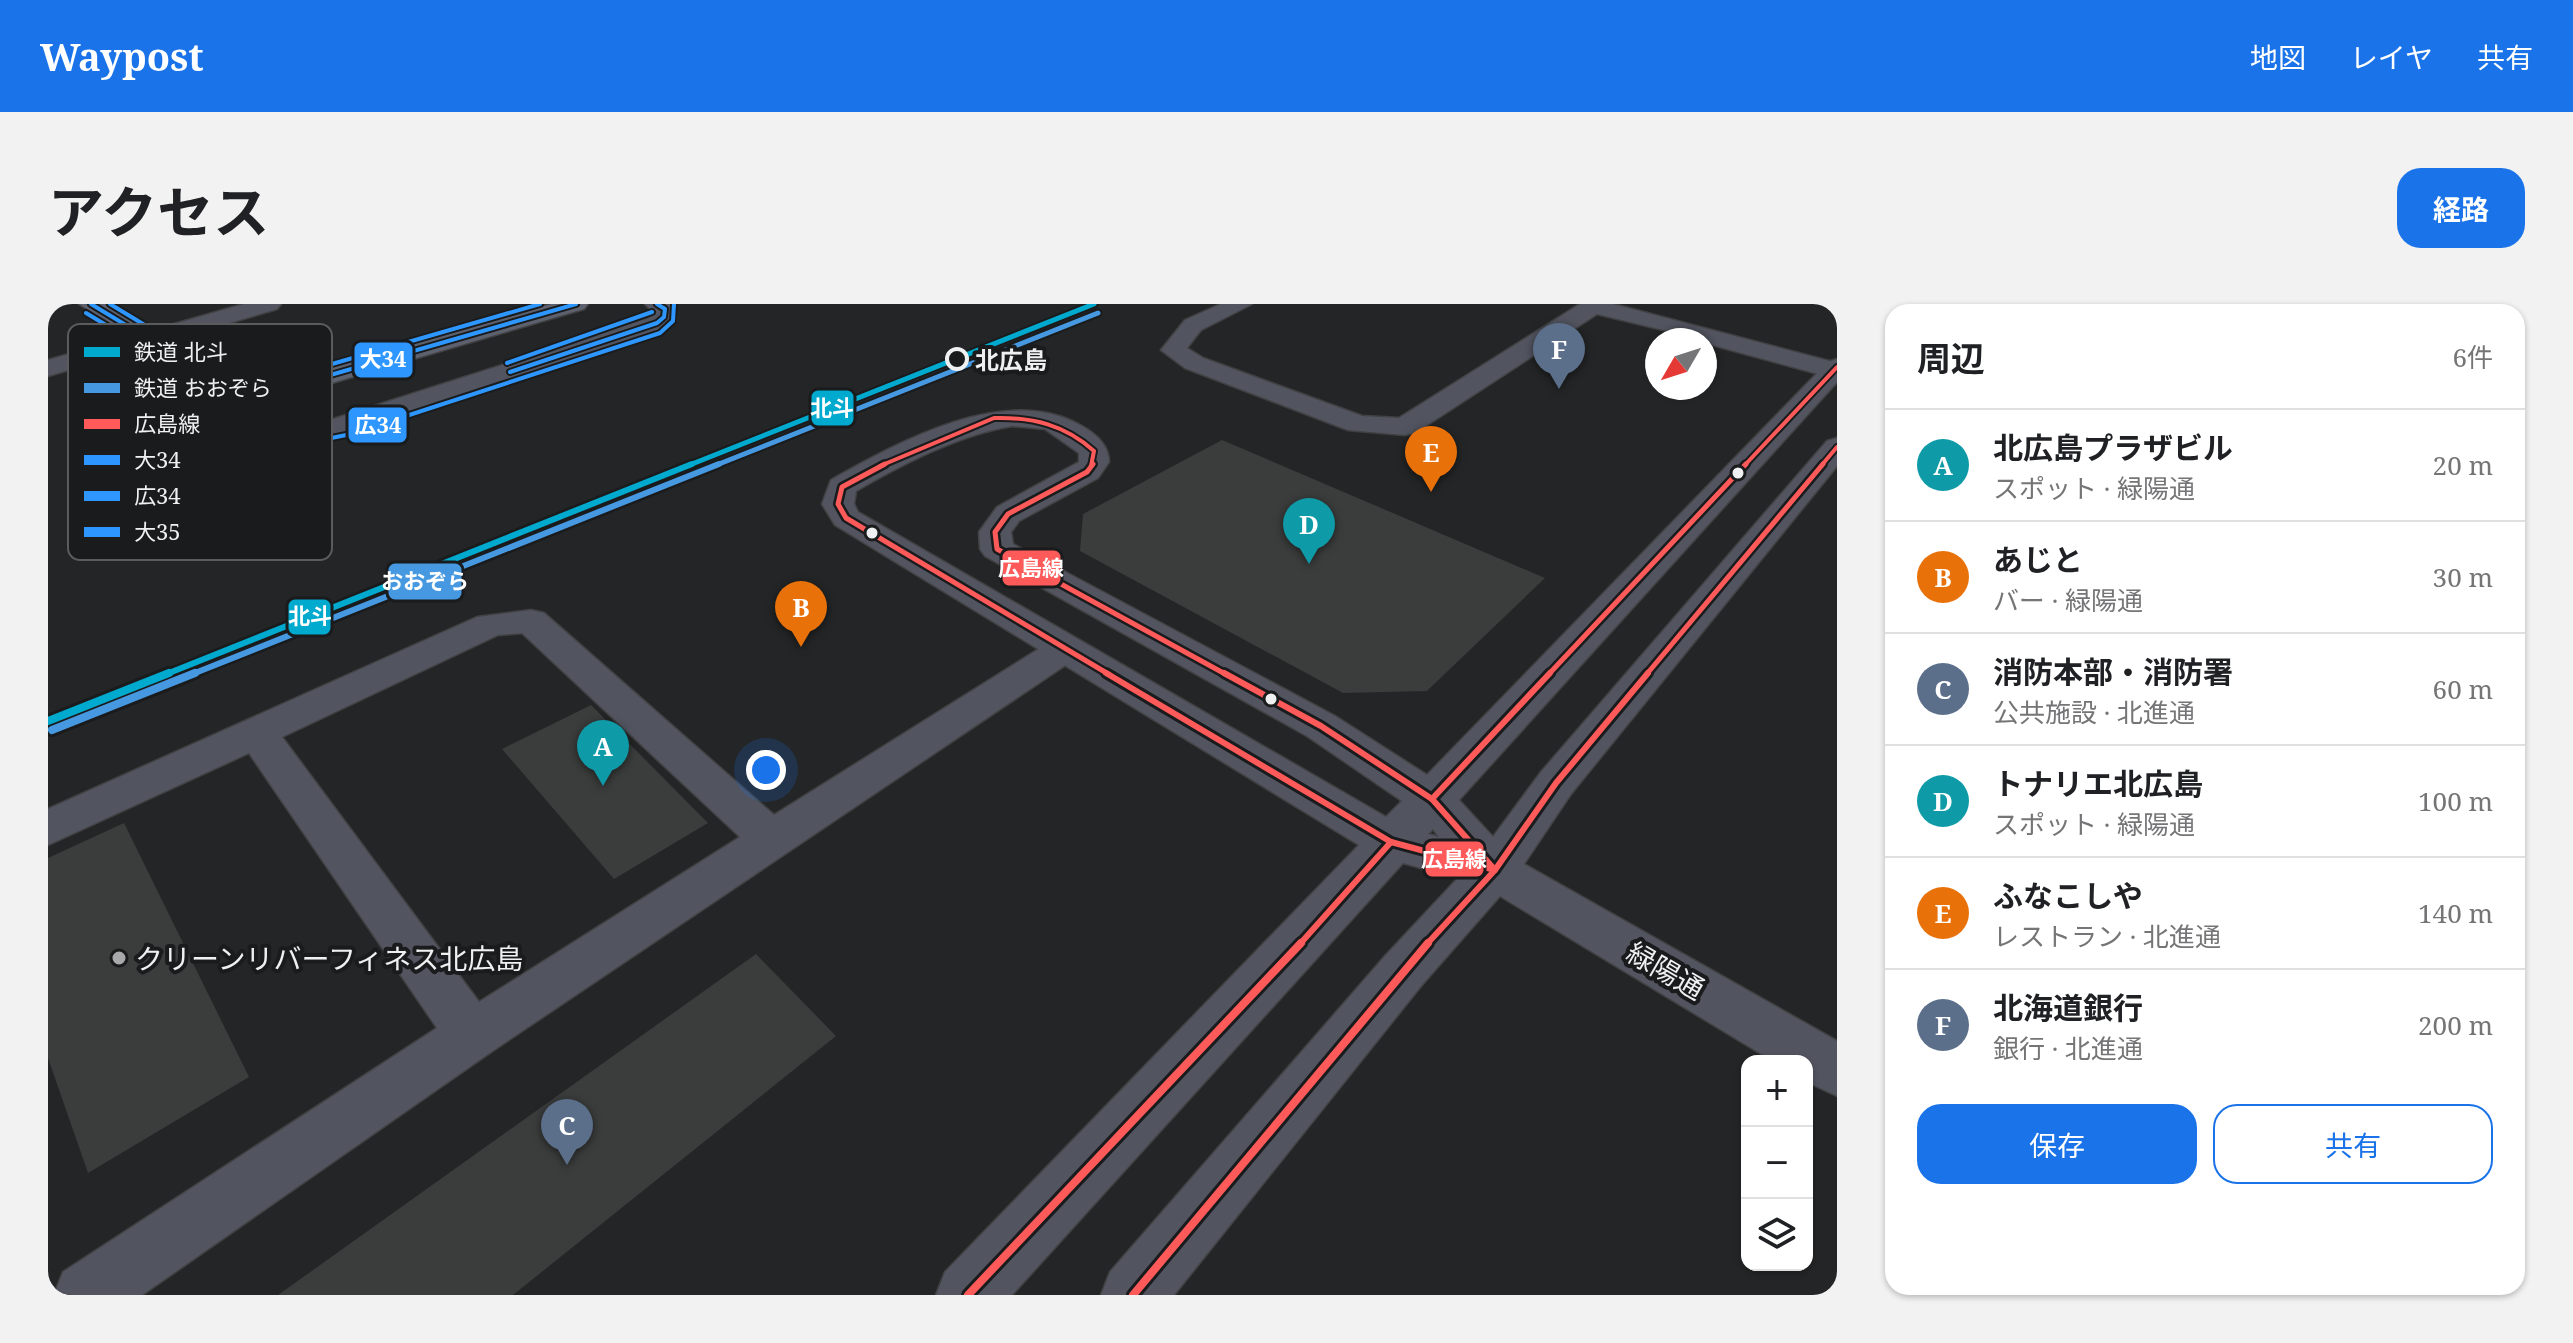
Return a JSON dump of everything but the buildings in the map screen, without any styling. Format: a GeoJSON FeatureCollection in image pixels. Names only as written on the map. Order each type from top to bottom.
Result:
{"type":"FeatureCollection","features":[{"type":"Feature","properties":{"kind":"main road"},"geometry":{"type":"LineString","coordinates":[[91,304],[125,324]]}},
{"type":"Feature","properties":{"kind":"main road"},"geometry":{"type":"LineString","coordinates":[[332,375],[576,304]]}},
{"type":"Feature","properties":{"kind":"street"},"geometry":{"type":"LineString","coordinates":[[198,324],[269,304]]}},
{"type":"Feature","properties":{"kind":"street"},"geometry":{"type":"LineString","coordinates":[[467,386],[442,368],[648,304]]}},
{"type":"Feature","properties":{"kind":"street"},"geometry":{"type":"LineString","coordinates":[[332,428],[657,323],[664,317],[665,309],[657,304]]}},
{"type":"Feature","properties":{"kind":"street"},"geometry":{"type":"LineString","coordinates":[[968,1295],[1326,917],[1391,842],[1836,369],[1595,305],[1405,427],[1358,424],[1194,363],[1173,350],[1193,325],[1240,304]]}},
{"type":"Feature","properties":{"kind":"street"},"geometry":{"type":"LineString","coordinates":[[48,368],[68,362]]}},
{"type":"Feature","properties":{"kind":"street","name":"緑陽通"},"geometry":{"type":"LineString","coordinates":[[1495,870],[1432,799],[1321,726],[997,549],[995,532],[1008,514],[1087,472],[1094,462],[1094,451],[1075,434],[1032,418],[994,418],[870,470],[842,487],[838,504],[846,518],[1391,842],[1495,870],[1837,1070]]}},
{"type":"Feature","properties":{"kind":"street"},"geometry":{"type":"LineString","coordinates":[[1133,1295],[1403,971],[1495,870],[1556,783],[1837,447]]}},
{"type":"Feature","properties":{"kind":"street"},"geometry":{"type":"LineString","coordinates":[[48,828],[490,625],[531,621],[773,841]]}},
{"type":"Feature","properties":{"kind":"street"},"geometry":{"type":"LineString","coordinates":[[86,1295],[472,1035],[1066,648]]}},
{"type":"Feature","properties":{"kind":"street"},"geometry":{"type":"LineString","coordinates":[[257,734],[472,1035]]}},
{"type":"Feature","properties":{"kind":"rail line","name":"北斗"},"geometry":{"type":"LineString","coordinates":[[48,721],[1094,304]]}},
{"type":"Feature","properties":{"kind":"rail line","name":"おおぞら"},"geometry":{"type":"LineString","coordinates":[[52,730],[1098,313]]}},
{"type":"Feature","properties":{"kind":"transit line","name":"大34"},"geometry":{"type":"LineString","coordinates":[[91,304],[124,324]]}},
{"type":"Feature","properties":{"kind":"transit line","name":"大35"},"geometry":{"type":"LineString","coordinates":[[110,304],[143,324]]}},
{"type":"Feature","properties":{"kind":"transit line","name":"大35"},"geometry":{"type":"LineString","coordinates":[[332,364],[540,304]]}},
{"type":"Feature","properties":{"kind":"transit line","name":"大34"},"geometry":{"type":"LineString","coordinates":[[332,375],[576,304]]}},
{"type":"Feature","properties":{"kind":"transit line","name":"大34"},"geometry":{"type":"LineString","coordinates":[[510,372],[657,323],[664,317],[665,309],[657,304]]}},
{"type":"Feature","properties":{"kind":"transit line","name":"広34"},"geometry":{"type":"LineString","coordinates":[[332,438],[660,333],[673,321],[674,304]]}},
{"type":"Feature","properties":{"kind":"transit line","name":"大35"},"geometry":{"type":"LineString","coordinates":[[507,363],[652,312]]}},
{"type":"Feature","properties":{"kind":"transit line","name":"広34"},"geometry":{"type":"LineString","coordinates":[[86,313],[104,324]]}},
{"type":"Feature","properties":{"kind":"transit line","name":"広島線"},"geometry":{"type":"LineString","coordinates":[[1432,799],[1837,367]]}},
{"type":"Feature","properties":{"kind":"transit line","name":"広島線"},"geometry":{"type":"LineString","coordinates":[[994,418],[1022,418],[1048,423],[1072,434],[1094,451],[1094,462],[1087,472],[1008,514],[995,532],[997,549],[1321,726],[1432,799],[1495,870],[1391,842],[846,518],[838,504],[842,487],[878,467],[994,418]]}},
{"type":"Feature","properties":{"kind":"transit line","name":"広島線"},"geometry":{"type":"LineString","coordinates":[[1133,1295],[1403,971],[1495,870],[1556,783],[1837,447]]}},
{"type":"Feature","properties":{"kind":"transit line","name":"広島線"},"geometry":{"type":"LineString","coordinates":[[968,1295],[1326,917],[1391,842]]}},
{"type":"Feature","properties":{"kind":"place","name":"北広島"},"geometry":{"type":"Point","coordinates":[957,359]}},
{"type":"Feature","properties":{"kind":"place","name":"北海道銀行"},"geometry":{"type":"Point","coordinates":[1559,389]}},
{"type":"Feature","properties":{"kind":"place","name":"ふなこしや"},"geometry":{"type":"Point","coordinates":[1431,492]}},
{"type":"Feature","properties":{"kind":"place","name":"トナリエ北広島"},"geometry":{"type":"Point","coordinates":[1309,564]}},
{"type":"Feature","properties":{"kind":"place","name":"あじと"},"geometry":{"type":"Point","coordinates":[801,647]}},
{"type":"Feature","properties":{"kind":"place","name":"北広島プラザビル"},"geometry":{"type":"Point","coordinates":[603,786]}},
{"type":"Feature","properties":{"kind":"place","name":"クリーンリバーフィネス北広島"},"geometry":{"type":"Point","coordinates":[119,958]}},
{"type":"Feature","properties":{"kind":"place","name":"消防本部・消防署"},"geometry":{"type":"Point","coordinates":[567,1165]}}]}
